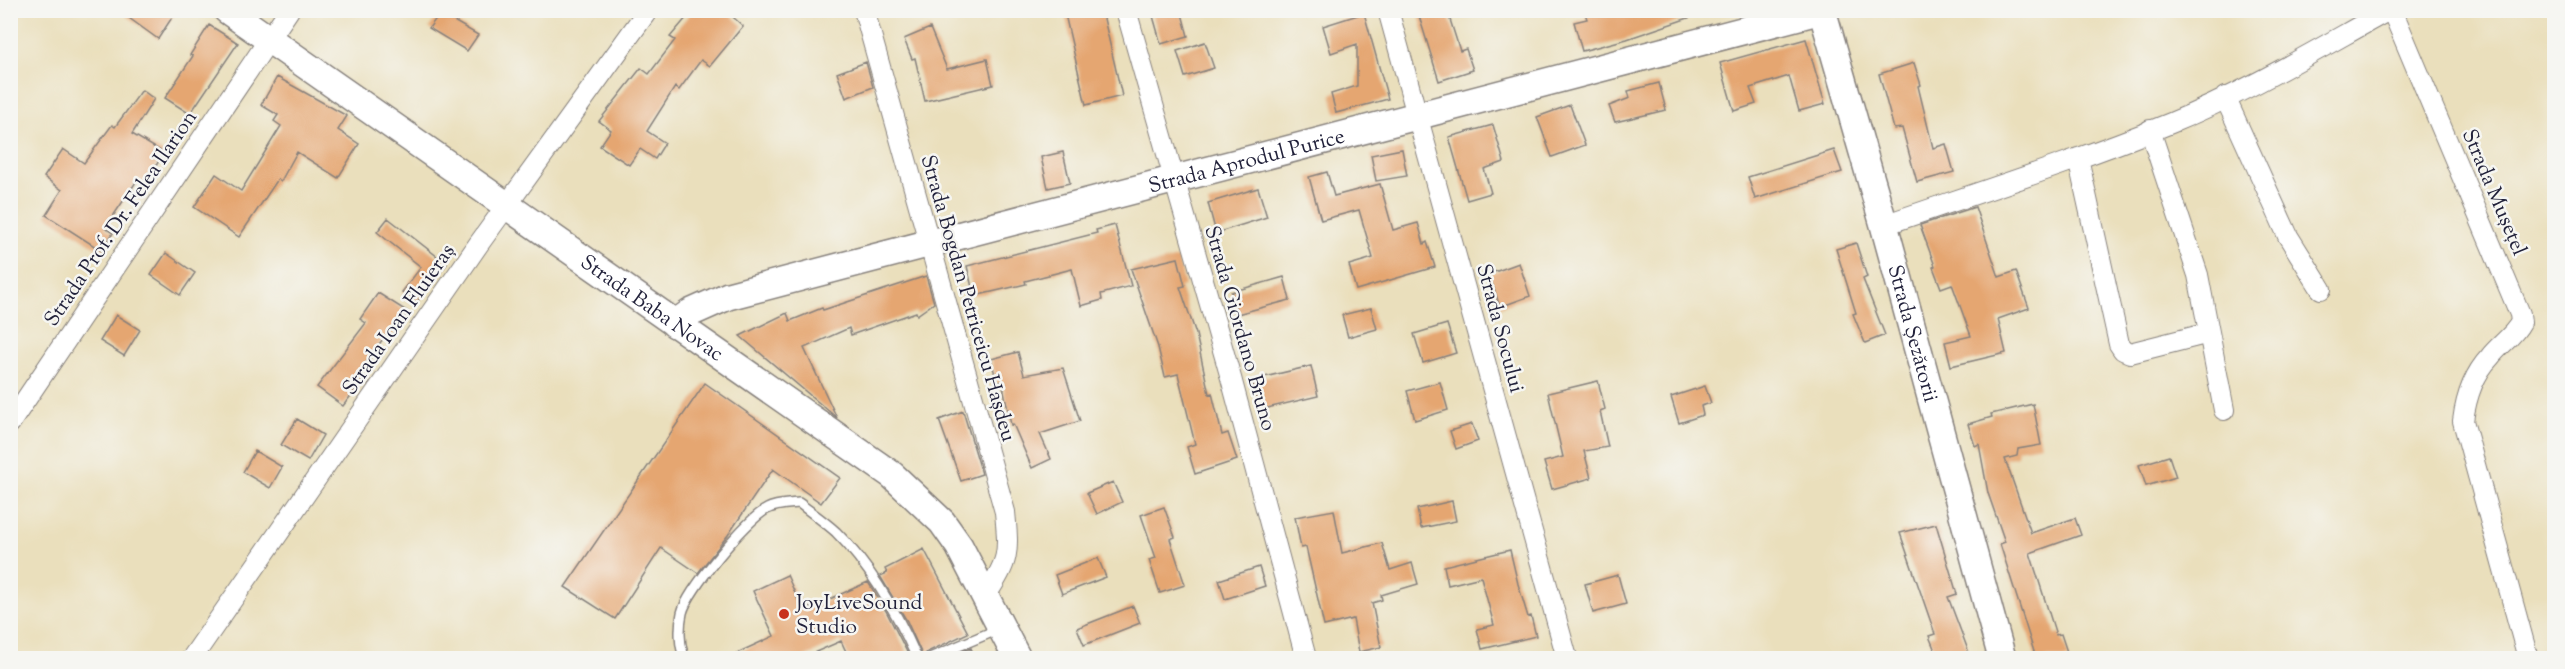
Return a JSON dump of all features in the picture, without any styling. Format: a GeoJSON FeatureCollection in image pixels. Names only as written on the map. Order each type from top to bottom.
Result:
{"type":"FeatureCollection","features":[{"type":"Feature","properties":{"kind":"street","name":"Strada Baba Novac"},"geometry":{"type":"LineString","coordinates":[[227,10],[865,456],[919,498],[942,522],[953,538],[986,595],[1017,658]]}},
{"type":"Feature","properties":{"kind":"street","name":"Strada Prof. Dr. Felea Ilarion"},"geometry":{"type":"LineString","coordinates":[[10,423],[289,10]]}},
{"type":"Feature","properties":{"kind":"street","name":"Strada Ioan Fluieraș"},"geometry":{"type":"LineString","coordinates":[[192,658],[507,204],[648,10]]}},
{"type":"Feature","properties":{"kind":"street","name":"Strada Bogdan Petriceicu Hașdeu"},"geometry":{"type":"LineString","coordinates":[[864,10],[1005,512],[1008,544],[1006,560],[986,595]]}},
{"type":"Feature","properties":{"kind":"street","name":"Strada Giordano Bruno"},"geometry":{"type":"LineString","coordinates":[[1126,10],[1231,378],[1306,658]]}},
{"type":"Feature","properties":{"kind":"street","name":"Strada Socului"},"geometry":{"type":"LineString","coordinates":[[1388,10],[1567,658]]}},
{"type":"Feature","properties":{"kind":"street","name":"Strada Aprodul Purice"},"geometry":{"type":"LineString","coordinates":[[675,324],[696,310],[728,296],[1822,10]]}},
{"type":"Feature","properties":{"kind":"street","name":"Strada Șezătorii"},"geometry":{"type":"LineString","coordinates":[[1822,10],[1884,225],[2002,658]]}},
{"type":"Feature","properties":{"kind":"street"},"geometry":{"type":"LineString","coordinates":[[1884,225],[2078,158],[2150,130],[2225,97],[2391,10]]}},
{"type":"Feature","properties":{"kind":"street","name":"Strada Mușețel"},"geometry":{"type":"LineString","coordinates":[[2391,10],[2522,322],[2516,332],[2490,356],[2476,375],[2466,398],[2463,421],[2528,658]]}},
{"type":"Feature","properties":{"kind":"street"},"geometry":{"type":"LineString","coordinates":[[2225,97],[2288,236],[2321,289]]}},
{"type":"Feature","properties":{"kind":"street"},"geometry":{"type":"LineString","coordinates":[[2150,130],[2198,275],[2224,410]]}},
{"type":"Feature","properties":{"kind":"street"},"geometry":{"type":"LineString","coordinates":[[2078,158],[2119,344],[2123,350],[2130,353],[2209,333]]}},
{"type":"Feature","properties":{"kind":"lane"},"geometry":{"type":"LineString","coordinates":[[685,658],[681,650],[682,612],[699,582],[743,529],[768,508],[800,503],[836,533],[872,574],[901,622],[917,658]]}},
{"type":"Feature","properties":{"kind":"lane"},"geometry":{"type":"LineString","coordinates":[[930,658],[1002,628]]}},
{"type":"Feature","properties":{"kind":"building"},"geometry":{"type":"Polygon","coordinates":[[[118,10],[177,10],[158,39],[118,10]]]}},
{"type":"Feature","properties":{"kind":"building"},"geometry":{"type":"Polygon","coordinates":[[[693,10],[725,10],[743,26],[710,66],[701,60],[679,90],[675,87],[647,131],[665,143],[655,159],[640,149],[629,165],[600,146],[611,130],[599,121],[641,68],[649,74],[675,40],[670,37],[693,10]]]}},
{"type":"Feature","properties":{"kind":"building"},"geometry":{"type":"Polygon","coordinates":[[[1064,10],[1102,10],[1122,96],[1086,105],[1064,10]]]}},
{"type":"Feature","properties":{"kind":"building"},"geometry":{"type":"Polygon","coordinates":[[[1181,10],[1188,36],[1161,44],[1153,16],[1181,10]]]}},
{"type":"Feature","properties":{"kind":"building"},"geometry":{"type":"Polygon","coordinates":[[[1437,10],[1447,10],[1460,51],[1466,49],[1473,70],[1439,81],[1419,16],[1437,10]]]}},
{"type":"Feature","properties":{"kind":"building"},"geometry":{"type":"Polygon","coordinates":[[[1584,10],[1699,10],[1700,14],[1627,39],[1582,51],[1574,22],[1587,19],[1584,10]]]}},
{"type":"Feature","properties":{"kind":"building"},"geometry":{"type":"Polygon","coordinates":[[[1358,11],[1364,13],[1388,99],[1336,113],[1331,94],[1357,86],[1357,44],[1331,53],[1323,26],[1358,15],[1358,11]]]}},
{"type":"Feature","properties":{"kind":"building"},"geometry":{"type":"Polygon","coordinates":[[[440,13],[478,35],[467,51],[429,28],[440,13]]]}},
{"type":"Feature","properties":{"kind":"building"},"geometry":{"type":"Polygon","coordinates":[[[209,25],[238,43],[190,114],[165,98],[193,56],[190,55],[209,25]]]}},
{"type":"Feature","properties":{"kind":"building"},"geometry":{"type":"Polygon","coordinates":[[[930,28],[947,69],[987,59],[993,85],[925,101],[915,58],[912,59],[904,39],[930,28]]]}},
{"type":"Feature","properties":{"kind":"building"},"geometry":{"type":"Polygon","coordinates":[[[1806,39],[1825,104],[1799,111],[1789,76],[1750,88],[1756,104],[1734,111],[1720,63],[1806,39]]]}},
{"type":"Feature","properties":{"kind":"building"},"geometry":{"type":"Polygon","coordinates":[[[1205,42],[1214,68],[1185,77],[1177,51],[1205,42]]]}},
{"type":"Feature","properties":{"kind":"building"},"geometry":{"type":"Polygon","coordinates":[[[866,62],[873,87],[846,98],[837,73],[866,62]]]}},
{"type":"Feature","properties":{"kind":"building"},"geometry":{"type":"Polygon","coordinates":[[[1914,63],[1921,85],[1918,86],[1933,148],[1946,144],[1954,172],[1917,182],[1902,128],[1894,129],[1879,74],[1914,63]]]}},
{"type":"Feature","properties":{"kind":"building"},"geometry":{"type":"Polygon","coordinates":[[[277,77],[347,116],[338,130],[359,144],[338,178],[297,152],[281,181],[278,179],[239,237],[194,207],[216,174],[241,191],[281,126],[274,121],[278,115],[261,105],[277,77]]]}},
{"type":"Feature","properties":{"kind":"building"},"geometry":{"type":"Polygon","coordinates":[[[1659,83],[1666,110],[1615,122],[1609,106],[1630,98],[1628,91],[1659,83]]]}},
{"type":"Feature","properties":{"kind":"building"},"geometry":{"type":"Polygon","coordinates":[[[142,90],[154,99],[132,134],[164,153],[145,183],[138,179],[105,228],[113,233],[102,251],[46,215],[62,190],[44,177],[63,149],[84,163],[112,125],[115,127],[142,90]]]}},
{"type":"Feature","properties":{"kind":"building"},"geometry":{"type":"Polygon","coordinates":[[[1570,105],[1585,145],[1552,157],[1537,117],[1570,105]]]}},
{"type":"Feature","properties":{"kind":"building"},"geometry":{"type":"Polygon","coordinates":[[[1493,125],[1504,162],[1484,169],[1491,193],[1467,200],[1449,137],[1493,125]]]}},
{"type":"Feature","properties":{"kind":"building"},"geometry":{"type":"Polygon","coordinates":[[[1402,149],[1407,176],[1376,181],[1371,155],[1402,149]]]}},
{"type":"Feature","properties":{"kind":"building"},"geometry":{"type":"Polygon","coordinates":[[[1834,150],[1842,172],[1755,199],[1748,177],[1834,150]]]}},
{"type":"Feature","properties":{"kind":"building"},"geometry":{"type":"Polygon","coordinates":[[[1063,152],[1070,183],[1048,188],[1041,157],[1063,152]]]}},
{"type":"Feature","properties":{"kind":"building"},"geometry":{"type":"Polygon","coordinates":[[[1327,172],[1334,196],[1380,184],[1393,230],[1418,223],[1424,244],[1427,242],[1435,267],[1356,290],[1349,265],[1373,258],[1359,210],[1321,220],[1309,177],[1327,172]]]}},
{"type":"Feature","properties":{"kind":"building"},"geometry":{"type":"Polygon","coordinates":[[[1258,188],[1267,217],[1216,233],[1208,203],[1258,188]]]}},
{"type":"Feature","properties":{"kind":"building"},"geometry":{"type":"Polygon","coordinates":[[[1975,207],[1999,277],[2016,271],[2029,308],[1998,319],[2006,353],[1951,366],[1945,342],[1971,336],[1952,284],[1941,288],[1920,225],[1975,207]]]}},
{"type":"Feature","properties":{"kind":"building"},"geometry":{"type":"Polygon","coordinates":[[[388,218],[447,264],[416,303],[402,292],[421,267],[377,232],[388,218]]]}},
{"type":"Feature","properties":{"kind":"building"},"geometry":{"type":"Polygon","coordinates":[[[1115,225],[1131,286],[1101,294],[1102,300],[1081,306],[1072,269],[1025,281],[1026,284],[974,296],[967,266],[1097,233],[1096,230],[1115,225]]]}},
{"type":"Feature","properties":{"kind":"building"},"geometry":{"type":"Polygon","coordinates":[[[1856,243],[1867,277],[1863,279],[1885,335],[1865,343],[1853,314],[1856,313],[1836,249],[1856,243]]]}},
{"type":"Feature","properties":{"kind":"building"},"geometry":{"type":"Polygon","coordinates":[[[166,253],[195,273],[180,295],[151,275],[166,253]]]}},
{"type":"Feature","properties":{"kind":"building"},"geometry":{"type":"Polygon","coordinates":[[[1178,258],[1185,286],[1180,287],[1196,334],[1209,394],[1212,393],[1222,435],[1228,433],[1237,460],[1195,474],[1187,447],[1195,444],[1178,374],[1165,377],[1158,347],[1131,269],[1178,258]]]}},
{"type":"Feature","properties":{"kind":"building"},"geometry":{"type":"Polygon","coordinates":[[[1519,263],[1530,296],[1500,307],[1489,274],[1519,263]]]}},
{"type":"Feature","properties":{"kind":"building"},"geometry":{"type":"Polygon","coordinates":[[[926,276],[934,303],[917,315],[916,312],[851,335],[849,328],[804,348],[837,418],[740,336],[787,313],[790,321],[822,308],[823,310],[926,276]]]}},
{"type":"Feature","properties":{"kind":"building"},"geometry":{"type":"Polygon","coordinates":[[[1284,277],[1290,300],[1237,314],[1231,292],[1284,277]]]}},
{"type":"Feature","properties":{"kind":"building"},"geometry":{"type":"Polygon","coordinates":[[[378,293],[408,312],[390,339],[385,336],[357,375],[363,380],[343,406],[317,387],[366,323],[360,319],[378,293]]]}},
{"type":"Feature","properties":{"kind":"building"},"geometry":{"type":"Polygon","coordinates":[[[1371,308],[1377,329],[1348,337],[1342,315],[1371,308]]]}},
{"type":"Feature","properties":{"kind":"building"},"geometry":{"type":"Polygon","coordinates":[[[116,315],[140,330],[124,356],[100,341],[116,315]]]}},
{"type":"Feature","properties":{"kind":"building"},"geometry":{"type":"Polygon","coordinates":[[[1447,324],[1456,353],[1423,363],[1414,334],[1447,324]]]}},
{"type":"Feature","properties":{"kind":"building"},"geometry":{"type":"Polygon","coordinates":[[[1018,352],[1024,375],[1063,368],[1080,421],[1040,434],[1051,459],[1032,468],[1013,424],[1011,425],[1002,381],[997,383],[991,359],[1018,352]]]}},
{"type":"Feature","properties":{"kind":"building"},"geometry":{"type":"Polygon","coordinates":[[[1311,366],[1318,396],[1259,410],[1252,380],[1311,366]]]}},
{"type":"Feature","properties":{"kind":"building"},"geometry":{"type":"Polygon","coordinates":[[[1598,381],[1605,409],[1600,411],[1608,447],[1584,451],[1591,478],[1552,489],[1544,462],[1563,457],[1548,393],[1598,381]]]}},
{"type":"Feature","properties":{"kind":"building"},"geometry":{"type":"Polygon","coordinates":[[[1440,382],[1448,410],[1415,420],[1407,391],[1440,382]]]}},
{"type":"Feature","properties":{"kind":"building"},"geometry":{"type":"Polygon","coordinates":[[[705,383],[840,478],[821,503],[773,469],[728,535],[698,573],[661,548],[615,619],[565,587],[705,383]]]}},
{"type":"Feature","properties":{"kind":"building"},"geometry":{"type":"Polygon","coordinates":[[[1705,386],[1711,403],[1701,406],[1703,415],[1679,423],[1671,397],[1705,386]]]}},
{"type":"Feature","properties":{"kind":"building"},"geometry":{"type":"Polygon","coordinates":[[[2033,404],[2041,445],[2018,449],[2017,456],[2005,459],[2031,533],[2075,518],[2081,535],[2030,553],[2056,635],[2061,634],[2069,658],[2036,658],[2000,544],[2005,542],[1988,493],[1979,444],[1975,446],[1968,424],[1992,417],[1991,414],[2033,404]]]}},
{"type":"Feature","properties":{"kind":"building"},"geometry":{"type":"Polygon","coordinates":[[[963,411],[982,474],[961,481],[939,420],[963,411]]]}},
{"type":"Feature","properties":{"kind":"building"},"geometry":{"type":"Polygon","coordinates":[[[297,419],[323,435],[308,461],[281,445],[297,419]]]}},
{"type":"Feature","properties":{"kind":"building"},"geometry":{"type":"Polygon","coordinates":[[[1472,424],[1478,441],[1456,449],[1450,431],[1472,424]]]}},
{"type":"Feature","properties":{"kind":"building"},"geometry":{"type":"Polygon","coordinates":[[[255,451],[282,467],[270,488],[243,472],[255,451]]]}},
{"type":"Feature","properties":{"kind":"building"},"geometry":{"type":"Polygon","coordinates":[[[2169,456],[2176,477],[2146,486],[2139,465],[2169,456]]]}},
{"type":"Feature","properties":{"kind":"building"},"geometry":{"type":"Polygon","coordinates":[[[1113,482],[1122,502],[1097,514],[1087,493],[1113,482]]]}},
{"type":"Feature","properties":{"kind":"building"},"geometry":{"type":"Polygon","coordinates":[[[1452,501],[1456,521],[1421,528],[1417,509],[1452,501]]]}},
{"type":"Feature","properties":{"kind":"building"},"geometry":{"type":"Polygon","coordinates":[[[1164,507],[1175,537],[1170,539],[1185,585],[1160,593],[1149,560],[1156,558],[1141,515],[1164,507]]]}},
{"type":"Feature","properties":{"kind":"building"},"geometry":{"type":"Polygon","coordinates":[[[1334,510],[1342,553],[1382,543],[1390,570],[1412,563],[1418,584],[1381,595],[1382,600],[1372,603],[1381,647],[1359,652],[1353,619],[1324,626],[1306,547],[1301,548],[1295,517],[1334,510]]]}},
{"type":"Feature","properties":{"kind":"building"},"geometry":{"type":"Polygon","coordinates":[[[1936,524],[1957,594],[1948,597],[1971,658],[1938,658],[1929,636],[1935,634],[1900,533],[1936,524]]]}},
{"type":"Feature","properties":{"kind":"building"},"geometry":{"type":"Polygon","coordinates":[[[924,549],[968,633],[927,652],[923,657],[907,621],[880,576],[887,573],[885,569],[924,549]]]}},
{"type":"Feature","properties":{"kind":"building"},"geometry":{"type":"Polygon","coordinates":[[[1510,550],[1518,584],[1528,617],[1531,616],[1536,636],[1482,649],[1477,629],[1494,625],[1481,577],[1448,585],[1444,566],[1510,550]]]}},
{"type":"Feature","properties":{"kind":"building"},"geometry":{"type":"Polygon","coordinates":[[[1098,558],[1106,577],[1062,594],[1055,575],[1098,558]]]}},
{"type":"Feature","properties":{"kind":"building"},"geometry":{"type":"Polygon","coordinates":[[[1259,567],[1265,586],[1225,599],[1219,580],[1259,567]]]}},
{"type":"Feature","properties":{"kind":"building"},"geometry":{"type":"Polygon","coordinates":[[[787,575],[803,611],[868,582],[910,658],[849,658],[841,641],[802,658],[726,658],[774,636],[753,591],[787,575]]]}},
{"type":"Feature","properties":{"kind":"building"},"geometry":{"type":"Polygon","coordinates":[[[1618,575],[1626,604],[1593,613],[1585,584],[1618,575]]]}},
{"type":"Feature","properties":{"kind":"building"},"geometry":{"type":"Polygon","coordinates":[[[1133,606],[1140,623],[1084,645],[1077,628],[1133,606]]]}},
{"type":"Feature","properties":{"kind":"building"},"geometry":{"type":"Polygon","coordinates":[[[971,648],[975,658],[946,658],[971,648]]]}},
{"type":"Feature","properties":{"kind":"place","name":"JoyLiveSound Studio"},"geometry":{"type":"Point","coordinates":[784,614]}}]}
